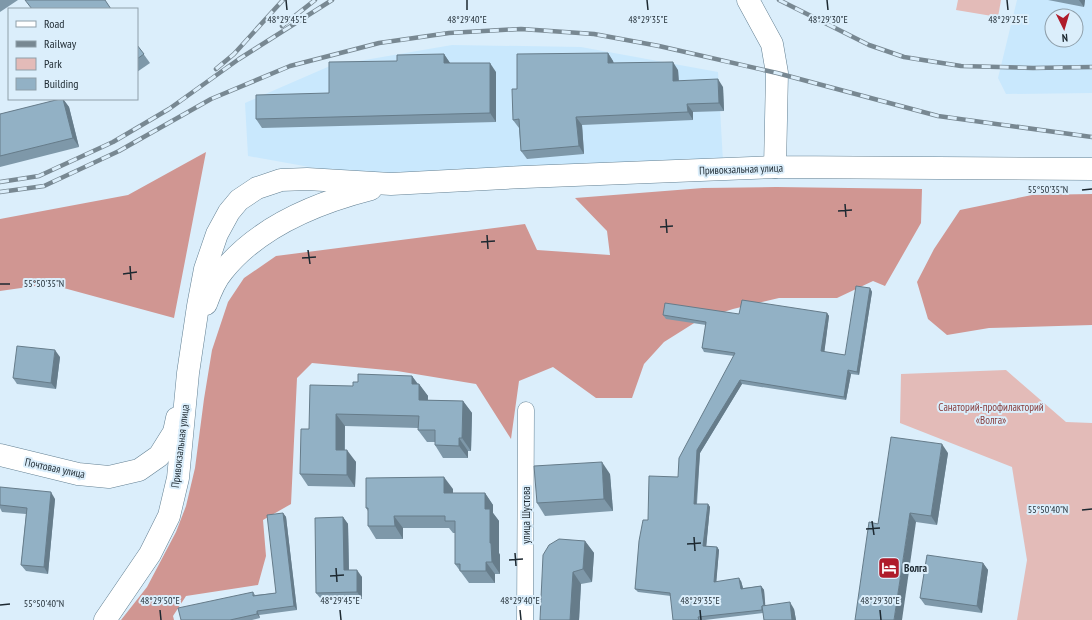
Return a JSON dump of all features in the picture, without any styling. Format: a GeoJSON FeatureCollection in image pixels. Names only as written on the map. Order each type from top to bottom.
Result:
{"type":"FeatureCollection","features":[{"type":"Feature","properties":{"kind":"main road"},"geometry":{"type":"LineString","coordinates":[[748,0],[772,44],[776,66],[775,167]]}},
{"type":"Feature","properties":{"kind":"main road","name":"Привокзальная улица"},"geometry":{"type":"LineString","coordinates":[[391,184],[775,167],[1092,169]]}},
{"type":"Feature","properties":{"kind":"main road"},"geometry":{"type":"LineString","coordinates":[[188,372],[205,269],[217,234],[229,212],[239,200],[257,188],[281,180],[307,179],[391,184]]}},
{"type":"Feature","properties":{"kind":"main road"},"geometry":{"type":"LineString","coordinates":[[195,329],[208,297],[222,272],[242,250],[275,226],[304,211],[340,197],[391,184]]}},
{"type":"Feature","properties":{"kind":"main road","name":"Привокзальная улица"},"geometry":{"type":"LineString","coordinates":[[105,620],[150,554],[169,516],[178,478],[188,372]]}},
{"type":"Feature","properties":{"kind":"main road","name":"Почтовая улица"},"geometry":{"type":"LineString","coordinates":[[0,455],[78,474],[108,477],[140,470],[159,456],[174,432],[188,372]]}},
{"type":"Feature","properties":{"kind":"street","name":"улица Шустова"},"geometry":{"type":"LineString","coordinates":[[525,620],[526,410]]}},
{"type":"Feature","properties":{"kind":"shaded area"},"geometry":{"type":"Polygon","coordinates":[[[1017,0],[1092,0],[1092,93],[1006,94],[998,78],[1017,0]]]}},
{"type":"Feature","properties":{"kind":"shaded area"},"geometry":{"type":"Polygon","coordinates":[[[452,45],[581,47],[718,72],[723,162],[354,175],[248,156],[245,103],[330,66],[452,45]]]}},
{"type":"Feature","properties":{"kind":"shaded area"},"geometry":{"type":"Polygon","coordinates":[[[206,152],[174,318],[49,284],[0,291],[0,219],[128,195],[206,152]]]}},
{"type":"Feature","properties":{"kind":"shaded area"},"geometry":{"type":"Polygon","coordinates":[[[776,187],[922,189],[921,223],[885,286],[873,281],[837,298],[779,298],[733,309],[699,320],[664,342],[644,364],[632,398],[596,398],[553,367],[519,381],[511,439],[476,384],[397,371],[312,363],[297,378],[291,504],[263,520],[266,556],[258,585],[186,596],[173,616],[174,620],[121,620],[147,587],[176,532],[186,506],[195,468],[212,350],[228,302],[244,278],[276,256],[525,224],[537,250],[610,255],[607,231],[575,198],[703,188],[776,187]]]}},
{"type":"Feature","properties":{"kind":"shaded area"},"geometry":{"type":"Polygon","coordinates":[[[1092,194],[1092,325],[989,328],[947,335],[928,319],[917,282],[934,249],[960,210],[1032,195],[1092,194]]]}},
{"type":"Feature","properties":{"kind":"green space"},"geometry":{"type":"Polygon","coordinates":[[[958,0],[1001,0],[998,17],[956,10],[958,0]]]}},
{"type":"Feature","properties":{"kind":"green space","name":"Санаторий-профилакторий «Волга»"},"geometry":{"type":"Polygon","coordinates":[[[1006,370],[1066,422],[1092,423],[1092,620],[1017,620],[1027,560],[1012,467],[900,423],[901,374],[1006,370]]]}},
{"type":"Feature","properties":{"kind":"building"},"geometry":{"type":"Polygon","coordinates":[[[25,0],[105,0],[110,8],[31,8],[25,0]]]}},
{"type":"Feature","properties":{"kind":"building"},"geometry":{"type":"Polygon","coordinates":[[[138,46],[144,54],[138,58],[138,46]]]}},
{"type":"Feature","properties":{"kind":"building"},"geometry":{"type":"Polygon","coordinates":[[[608,53],[608,63],[673,62],[673,81],[718,79],[719,103],[687,104],[688,112],[576,117],[579,146],[521,151],[519,119],[513,120],[512,89],[517,89],[517,54],[608,53]]]}},
{"type":"Feature","properties":{"kind":"building"},"geometry":{"type":"Polygon","coordinates":[[[444,54],[444,63],[490,63],[490,113],[256,119],[256,95],[329,93],[329,62],[397,61],[397,55],[444,54]]]}},
{"type":"Feature","properties":{"kind":"building"},"geometry":{"type":"Polygon","coordinates":[[[56,100],[63,100],[73,138],[0,156],[0,114],[56,100]]]}},
{"type":"Feature","properties":{"kind":"building"},"geometry":{"type":"Polygon","coordinates":[[[856,286],[870,288],[857,372],[848,370],[844,397],[740,380],[697,450],[694,504],[708,504],[703,546],[717,547],[714,582],[739,578],[741,589],[761,586],[764,606],[762,606],[762,610],[698,617],[699,620],[673,620],[670,593],[635,589],[639,541],[643,520],[648,520],[649,476],[678,477],[679,458],[735,353],[702,348],[706,322],[663,315],[665,303],[739,314],[742,300],[827,313],[821,351],[845,355],[856,286]]]}},
{"type":"Feature","properties":{"kind":"building"},"geometry":{"type":"Polygon","coordinates":[[[17,346],[55,350],[51,383],[13,378],[17,346]]]}},
{"type":"Feature","properties":{"kind":"building"},"geometry":{"type":"Polygon","coordinates":[[[358,374],[412,376],[412,384],[419,384],[419,400],[463,401],[462,438],[459,438],[459,446],[435,445],[435,430],[418,430],[419,416],[336,414],[336,450],[347,450],[347,475],[300,474],[301,429],[309,429],[310,385],[353,386],[353,382],[358,382],[358,374]]]}},
{"type":"Feature","properties":{"kind":"building"},"geometry":{"type":"Polygon","coordinates":[[[891,437],[942,444],[931,516],[910,513],[894,620],[855,620],[869,522],[878,524],[891,437]]]}},
{"type":"Feature","properties":{"kind":"building"},"geometry":{"type":"Polygon","coordinates":[[[602,462],[604,499],[537,503],[534,466],[602,462]]]}},
{"type":"Feature","properties":{"kind":"building"},"geometry":{"type":"Polygon","coordinates":[[[444,477],[444,493],[485,493],[485,509],[490,509],[490,543],[492,562],[486,562],[486,571],[460,571],[460,564],[455,564],[455,521],[445,521],[445,516],[394,516],[395,526],[368,526],[368,508],[366,508],[366,478],[444,477]]]}},
{"type":"Feature","properties":{"kind":"building"},"geometry":{"type":"Polygon","coordinates":[[[0,487],[51,492],[44,567],[21,565],[27,508],[0,505],[0,487]]]}},
{"type":"Feature","properties":{"kind":"building"},"geometry":{"type":"Polygon","coordinates":[[[283,513],[294,606],[257,611],[257,614],[230,620],[181,620],[178,608],[253,592],[253,596],[276,593],[267,515],[283,513]]]}},
{"type":"Feature","properties":{"kind":"building"},"geometry":{"type":"Polygon","coordinates":[[[343,517],[344,570],[357,570],[357,592],[316,593],[315,518],[343,517]]]}},
{"type":"Feature","properties":{"kind":"building"},"geometry":{"type":"Polygon","coordinates":[[[559,539],[585,541],[583,569],[573,572],[570,620],[540,620],[543,555],[549,545],[559,539]]]}},
{"type":"Feature","properties":{"kind":"building"},"geometry":{"type":"Polygon","coordinates":[[[927,555],[983,563],[977,606],[920,598],[927,555]]]}},
{"type":"Feature","properties":{"kind":"building"},"geometry":{"type":"Polygon","coordinates":[[[790,602],[792,620],[764,620],[762,606],[790,602]]]}},
{"type":"Feature","properties":{"kind":"railway"},"geometry":{"type":"LineString","coordinates":[[216,69],[234,54],[283,0]]}},
{"type":"Feature","properties":{"kind":"railway"},"geometry":{"type":"LineString","coordinates":[[282,26],[315,0]]}},
{"type":"Feature","properties":{"kind":"railway"},"geometry":{"type":"LineString","coordinates":[[0,182],[39,176],[113,142],[169,109],[239,59],[332,0]]}},
{"type":"Feature","properties":{"kind":"railway"},"geometry":{"type":"LineString","coordinates":[[779,0],[869,45],[904,57],[961,66],[1033,68],[1092,67]]}},
{"type":"Feature","properties":{"kind":"railway"},"geometry":{"type":"LineString","coordinates":[[0,192],[44,186],[119,151],[211,99],[290,66],[379,43],[449,33],[521,29],[594,34],[659,46],[777,73],[938,116],[1092,137]]}},
{"type":"Feature","properties":{"kind":"place","name":"Волга"},"geometry":{"type":"Point","coordinates":[889,568]}}]}
